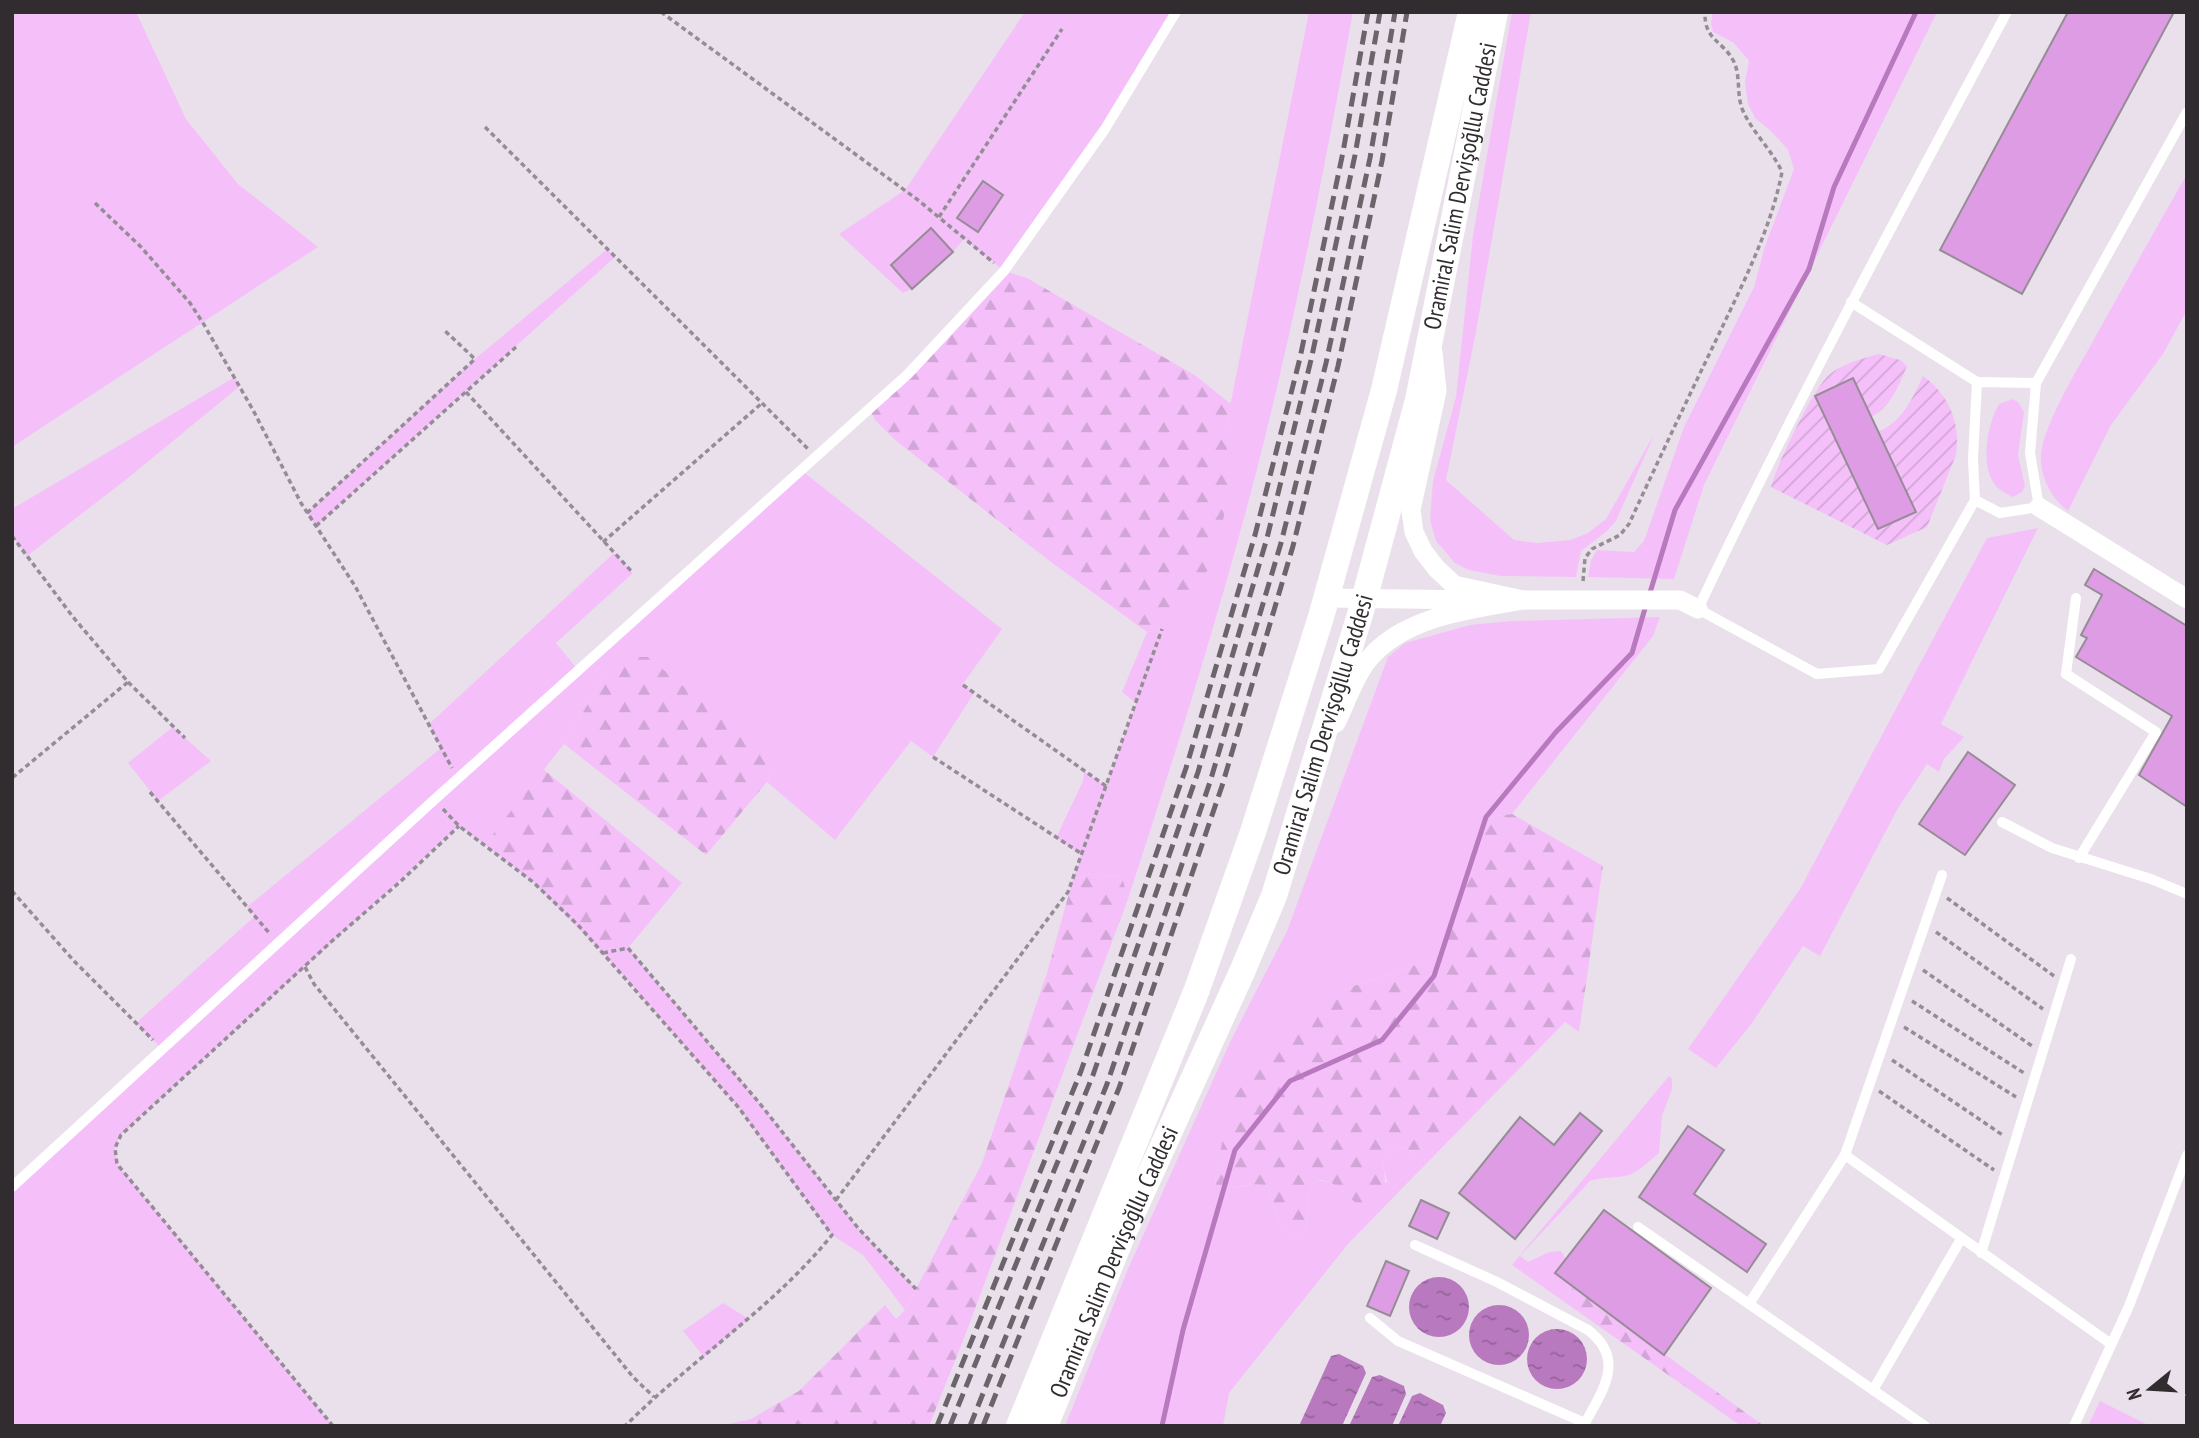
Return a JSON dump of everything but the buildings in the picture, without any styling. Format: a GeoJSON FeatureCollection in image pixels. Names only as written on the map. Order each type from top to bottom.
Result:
{"type":"FeatureCollection","features":[{"type":"Feature","properties":{"kind":"main road","name":"Oramiral Salim Dervişoğllu Caddesi"},"geometry":{"type":"LineString","coordinates":[[1019,1426],[1196,992],[1253,832],[1326,598],[1384,390],[1471,12]]}},
{"type":"Feature","properties":{"kind":"main road","name":"Oramiral Salim Dervişoğllu Caddesi"},"geometry":{"type":"LineString","coordinates":[[1045,1426],[1122,1236],[1237,985],[1274,896],[1364,600],[1418,400],[1495,12]]}},
{"type":"Feature","properties":{"kind":"street"},"geometry":{"type":"LineString","coordinates":[[1431,336],[1437,391],[1411,510],[1414,532],[1423,551],[1454,585],[1523,600]]}},
{"type":"Feature","properties":{"kind":"street"},"geometry":{"type":"LineString","coordinates":[[2039,507],[2187,599]]}},
{"type":"Feature","properties":{"kind":"street"},"geometry":{"type":"LineString","coordinates":[[1326,598],[1680,600],[1698,609]]}},
{"type":"Feature","properties":{"kind":"street"},"geometry":{"type":"LineString","coordinates":[[1313,771],[1366,662],[1379,648],[1396,636],[1441,617],[1523,600]]}},
{"type":"Feature","properties":{"kind":"lane"},"geometry":{"type":"LineString","coordinates":[[12,1187],[434,800],[908,374],[1004,271],[1094,146],[1177,12]]}},
{"type":"Feature","properties":{"kind":"lane"},"geometry":{"type":"LineString","coordinates":[[1978,382],[1973,459],[1975,500],[1879,669],[1817,674],[1698,609],[1744,511],[1851,302],[2007,12]]}},
{"type":"Feature","properties":{"kind":"lane"},"geometry":{"type":"LineString","coordinates":[[1975,500],[2000,513],[2039,507],[2030,453],[2036,383],[2187,111]]}},
{"type":"Feature","properties":{"kind":"lane"},"geometry":{"type":"LineString","coordinates":[[1851,302],[1978,382],[2036,383]]}},
{"type":"Feature","properties":{"kind":"lane"},"geometry":{"type":"LineString","coordinates":[[2076,598],[2066,674],[2155,732],[2079,858]]}},
{"type":"Feature","properties":{"kind":"lane"},"geometry":{"type":"LineString","coordinates":[[2002,822],[2033,839],[2079,858],[2151,879],[2187,894]]}},
{"type":"Feature","properties":{"kind":"lane"},"geometry":{"type":"LineString","coordinates":[[1749,1304],[1844,1155],[1942,875]]}},
{"type":"Feature","properties":{"kind":"lane"},"geometry":{"type":"LineString","coordinates":[[1981,1253],[2071,959]]}},
{"type":"Feature","properties":{"kind":"lane"},"geometry":{"type":"LineString","coordinates":[[1844,1155],[2111,1344]]}},
{"type":"Feature","properties":{"kind":"lane"},"geometry":{"type":"LineString","coordinates":[[2074,1426],[2129,1306],[2187,1155]]}},
{"type":"Feature","properties":{"kind":"lane"},"geometry":{"type":"LineString","coordinates":[[1638,1227],[1925,1426]]}},
{"type":"Feature","properties":{"kind":"lane"},"geometry":{"type":"LineString","coordinates":[[1873,1390],[1961,1239]]}},
{"type":"Feature","properties":{"kind":"lane"},"geometry":{"type":"LineString","coordinates":[[1370,1318],[1398,1340],[1585,1424],[1608,1374],[1607,1352],[1601,1340],[1588,1330],[1497,1282],[1415,1245]]}},
{"type":"Feature","properties":{"kind":"path"},"geometry":{"type":"LineString","coordinates":[[662,12],[939,217],[1004,271]]}},
{"type":"Feature","properties":{"kind":"path"},"geometry":{"type":"LineString","coordinates":[[1586,601],[1585,558],[1592,549],[1620,535],[1629,524],[1742,284],[1774,207],[1782,172],[1742,109],[1737,71],[1732,59],[1709,36],[1704,26],[1705,12]]}},
{"type":"Feature","properties":{"kind":"path"},"geometry":{"type":"LineString","coordinates":[[939,217],[1062,29]]}},
{"type":"Feature","properties":{"kind":"path"},"geometry":{"type":"LineString","coordinates":[[485,127],[816,457]]}},
{"type":"Feature","properties":{"kind":"path"},"geometry":{"type":"LineString","coordinates":[[95,203],[141,247],[190,303],[221,353],[307,513],[355,586],[458,779]]}},
{"type":"Feature","properties":{"kind":"path"},"geometry":{"type":"LineString","coordinates":[[307,513],[475,359],[443,329]]}},
{"type":"Feature","properties":{"kind":"path"},"geometry":{"type":"LineString","coordinates":[[316,526],[516,347]]}},
{"type":"Feature","properties":{"kind":"path"},"geometry":{"type":"LineString","coordinates":[[466,392],[632,573]]}},
{"type":"Feature","properties":{"kind":"path"},"geometry":{"type":"LineString","coordinates":[[603,542],[762,403]]}},
{"type":"Feature","properties":{"kind":"path"},"geometry":{"type":"LineString","coordinates":[[12,536],[73,617],[128,682],[185,738]]}},
{"type":"Feature","properties":{"kind":"path"},"geometry":{"type":"LineString","coordinates":[[836,1200],[1068,892],[1163,629]]}},
{"type":"Feature","properties":{"kind":"path"},"geometry":{"type":"LineString","coordinates":[[12,778],[128,682]]}},
{"type":"Feature","properties":{"kind":"path"},"geometry":{"type":"LineString","coordinates":[[963,685],[1106,786]]}},
{"type":"Feature","properties":{"kind":"path"},"geometry":{"type":"LineString","coordinates":[[933,757],[1082,854]]}},
{"type":"Feature","properties":{"kind":"path"},"geometry":{"type":"LineString","coordinates":[[150,792],[278,944]]}},
{"type":"Feature","properties":{"kind":"path"},"geometry":{"type":"LineString","coordinates":[[434,800],[459,826],[533,882],[603,953],[739,1108],[832,1235],[805,1268],[734,1332],[654,1397],[625,1426]]}},
{"type":"Feature","properties":{"kind":"path"},"geometry":{"type":"LineString","coordinates":[[332,1426],[117,1164],[115,1148],[121,1135],[400,883],[459,826]]}},
{"type":"Feature","properties":{"kind":"path"},"geometry":{"type":"LineString","coordinates":[[12,891],[74,961],[162,1049]]}},
{"type":"Feature","properties":{"kind":"path"},"geometry":{"type":"LineString","coordinates":[[1937,891],[2064,984]]}},
{"type":"Feature","properties":{"kind":"path"},"geometry":{"type":"LineString","coordinates":[[1925,925],[2053,1017]]}},
{"type":"Feature","properties":{"kind":"path"},"geometry":{"type":"LineString","coordinates":[[603,953],[628,948],[761,1105],[858,1228],[916,1289]]}},
{"type":"Feature","properties":{"kind":"path"},"geometry":{"type":"LineString","coordinates":[[1912,962],[2042,1053]]}},
{"type":"Feature","properties":{"kind":"path"},"geometry":{"type":"LineString","coordinates":[[304,967],[314,984],[616,1355],[654,1397]]}},
{"type":"Feature","properties":{"kind":"path"},"geometry":{"type":"LineString","coordinates":[[1900,993],[2034,1079]]}},
{"type":"Feature","properties":{"kind":"path"},"geometry":{"type":"LineString","coordinates":[[1891,1019],[2027,1104]]}},
{"type":"Feature","properties":{"kind":"path"},"geometry":{"type":"LineString","coordinates":[[1880,1052],[2015,1143]]}},
{"type":"Feature","properties":{"kind":"path"},"geometry":{"type":"LineString","coordinates":[[1868,1084],[2004,1177]]}},
{"type":"Feature","properties":{"kind":"green space"},"geometry":{"type":"Polygon","coordinates":[[[12,12],[136,12],[186,119],[238,184],[318,247],[12,447],[12,12]]]}},
{"type":"Feature","properties":{"kind":"green space"},"geometry":{"type":"Polygon","coordinates":[[[1025,12],[1176,12],[1121,104],[1004,271],[964,239],[953,252],[931,228],[891,265],[912,289],[903,293],[839,234],[905,190],[1025,12]]]}},
{"type":"Feature","properties":{"kind":"green space"},"geometry":{"type":"Polygon","coordinates":[[[1309,12],[1353,12],[1309,244],[1284,359],[1242,527],[1128,899],[1121,877],[1091,874],[1073,879],[1081,854],[1056,838],[1083,781],[1084,771],[1106,786],[1136,703],[1122,692],[1147,632],[1162,629],[1232,435],[1227,421],[1309,12]]]}},
{"type":"Feature","properties":{"kind":"green space"},"geometry":{"type":"Polygon","coordinates":[[[1512,12],[1531,12],[1476,332],[1446,480],[1514,540],[1537,543],[1570,540],[1588,533],[1606,519],[1655,433],[1616,521],[1581,551],[1576,577],[1500,576],[1469,570],[1455,563],[1436,541],[1430,520],[1433,481],[1456,397],[1473,235],[1512,12]]]}},
{"type":"Feature","properties":{"kind":"green space"},"geometry":{"type":"Polygon","coordinates":[[[1713,12],[1937,12],[1704,485],[1674,579],[1588,577],[1591,560],[1597,550],[1634,552],[1644,541],[1684,427],[1754,287],[1765,246],[1794,169],[1788,150],[1755,118],[1748,104],[1745,82],[1749,61],[1734,43],[1713,32],[1713,12]]]}},
{"type":"Feature","properties":{"kind":"green space"},"geometry":{"type":"Polygon","coordinates":[[[2187,174],[2187,310],[2163,354],[2111,425],[2068,511],[2056,500],[2042,471],[2041,455],[2047,430],[2070,382],[2187,174]]]}},
{"type":"Feature","properties":{"kind":"green space"},"geometry":{"type":"Polygon","coordinates":[[[607,249],[615,257],[316,526],[307,513],[475,359],[607,249]]]}},
{"type":"Feature","properties":{"kind":"green space"},"geometry":{"type":"Polygon","coordinates":[[[1004,271],[1027,278],[1196,376],[1231,404],[1227,421],[1232,435],[1231,491],[1210,566],[1175,623],[1147,632],[1051,562],[895,440],[875,420],[869,408],[1004,271]]]}},
{"type":"Feature","properties":{"kind":"green space"},"geometry":{"type":"Polygon","coordinates":[[[1879,354],[1900,360],[1907,366],[1889,401],[1871,417],[1878,432],[1900,416],[1923,376],[1946,401],[1957,432],[1956,455],[1927,527],[1887,545],[1771,487],[1796,428],[1822,383],[1840,368],[1879,354]]]}},
{"type":"Feature","properties":{"kind":"green space"},"geometry":{"type":"Polygon","coordinates":[[[235,377],[240,386],[27,556],[12,536],[12,509],[235,377]]]}},
{"type":"Feature","properties":{"kind":"green space"},"geometry":{"type":"Polygon","coordinates":[[[2013,399],[2024,412],[2018,455],[2025,486],[2022,492],[2013,497],[1994,483],[1986,452],[1989,431],[1999,404],[2013,399]]]}},
{"type":"Feature","properties":{"kind":"green space"},"geometry":{"type":"Polygon","coordinates":[[[801,470],[1002,629],[963,684],[974,693],[933,757],[911,741],[835,840],[767,782],[775,768],[608,670],[564,744],[485,845],[459,826],[121,1135],[115,1147],[117,1164],[333,1426],[12,1426],[12,1187],[162,1049],[136,1023],[255,916],[247,907],[441,748],[429,724],[614,553],[633,573],[556,643],[578,670],[801,470]]]}},
{"type":"Feature","properties":{"kind":"green space"},"geometry":{"type":"Polygon","coordinates":[[[2038,528],[1941,724],[1964,737],[1944,759],[1939,772],[1927,764],[1897,810],[1820,956],[1803,946],[1752,1023],[1716,1068],[1688,1049],[1800,889],[1987,538],[2038,528]]]}},
{"type":"Feature","properties":{"kind":"green space"},"geometry":{"type":"Polygon","coordinates":[[[1660,617],[1653,636],[1512,814],[1486,817],[1440,956],[1345,989],[1224,1137],[1215,1187],[1266,1185],[1280,1222],[1295,1237],[1304,1234],[1309,1194],[1316,1180],[1336,1183],[1344,1193],[1387,1182],[1382,1161],[1387,1152],[1401,1147],[1411,1151],[1423,1167],[1348,1244],[1229,1393],[1223,1426],[1065,1426],[1128,1269],[1231,1040],[1287,931],[1388,657],[1405,643],[1470,625],[1511,621],[1660,617]]]}},
{"type":"Feature","properties":{"kind":"green space"},"geometry":{"type":"Polygon","coordinates":[[[628,657],[648,657],[769,757],[775,768],[767,782],[706,855],[564,744],[608,670],[628,657]]]}},
{"type":"Feature","properties":{"kind":"green space"},"geometry":{"type":"Polygon","coordinates":[[[173,727],[211,761],[158,801],[128,763],[173,727]]]}},
{"type":"Feature","properties":{"kind":"green space"},"geometry":{"type":"Polygon","coordinates":[[[543,769],[682,883],[628,948],[603,953],[533,882],[485,845],[543,769]]]}},
{"type":"Feature","properties":{"kind":"green space"},"geometry":{"type":"Polygon","coordinates":[[[1512,814],[1603,866],[1579,1032],[1565,1022],[1423,1167],[1411,1151],[1402,1147],[1387,1152],[1382,1161],[1384,1188],[1365,1209],[1337,1186],[1316,1180],[1309,1194],[1304,1234],[1295,1237],[1280,1222],[1266,1185],[1215,1188],[1231,1100],[1280,1036],[1345,989],[1440,956],[1486,817],[1512,814]]]}},
{"type":"Feature","properties":{"kind":"green space"},"geometry":{"type":"Polygon","coordinates":[[[1091,874],[1122,877],[1128,899],[929,1426],[719,1426],[751,1419],[799,1391],[885,1305],[896,1319],[905,1310],[982,1163],[1047,973],[1073,879],[1091,874]]]}},
{"type":"Feature","properties":{"kind":"green space"},"geometry":{"type":"Polygon","coordinates":[[[628,948],[761,1105],[858,1228],[916,1289],[905,1310],[863,1255],[832,1235],[739,1108],[603,953],[628,948]]]}},
{"type":"Feature","properties":{"kind":"green space"},"geometry":{"type":"Polygon","coordinates":[[[1669,1076],[1672,1079],[1672,1089],[1662,1116],[1659,1153],[1630,1174],[1590,1181],[1520,1256],[1528,1262],[1549,1252],[1561,1251],[1566,1259],[1556,1273],[1573,1288],[1563,1301],[1512,1265],[1669,1076]]]}},
{"type":"Feature","properties":{"kind":"green space"},"geometry":{"type":"Polygon","coordinates":[[[1573,1288],[1764,1426],[1741,1426],[1563,1301],[1573,1288]]]}},
{"type":"Feature","properties":{"kind":"green space"},"geometry":{"type":"Polygon","coordinates":[[[723,1303],[749,1319],[704,1357],[683,1331],[723,1303]]]}},
{"type":"Feature","properties":{"kind":"green space"},"geometry":{"type":"Polygon","coordinates":[[[2100,1401],[2150,1426],[2088,1426],[2100,1401]]]}},
{"type":"Feature","properties":{"kind":"water"},"geometry":{"type":"Polygon","coordinates":[[[1439,1277],[1456,1282],[1464,1290],[1469,1307],[1464,1324],[1456,1332],[1439,1337],[1422,1332],[1414,1324],[1409,1307],[1414,1290],[1422,1282],[1439,1277]]]}},
{"type":"Feature","properties":{"kind":"water"},"geometry":{"type":"Polygon","coordinates":[[[1499,1305],[1516,1310],[1524,1318],[1529,1335],[1524,1352],[1516,1360],[1499,1365],[1482,1360],[1474,1352],[1469,1335],[1474,1318],[1482,1310],[1499,1305]]]}},
{"type":"Feature","properties":{"kind":"water"},"geometry":{"type":"Polygon","coordinates":[[[1557,1329],[1574,1334],[1582,1342],[1587,1359],[1582,1376],[1574,1384],[1557,1389],[1540,1384],[1532,1376],[1527,1359],[1532,1342],[1540,1334],[1557,1329]]]}},
{"type":"Feature","properties":{"kind":"water"},"geometry":{"type":"Polygon","coordinates":[[[1339,1354],[1363,1366],[1366,1373],[1342,1426],[1299,1426],[1331,1356],[1339,1354]]]}},
{"type":"Feature","properties":{"kind":"water"},"geometry":{"type":"Polygon","coordinates":[[[1380,1375],[1404,1386],[1406,1394],[1392,1426],[1349,1426],[1372,1377],[1380,1375]]]}},
{"type":"Feature","properties":{"kind":"water"},"geometry":{"type":"Polygon","coordinates":[[[1420,1393],[1443,1405],[1446,1413],[1440,1426],[1398,1426],[1412,1396],[1420,1393]]]}},
{"type":"Feature","properties":{"kind":"waterway"},"geometry":{"type":"LineString","coordinates":[[1649,596],[1675,510],[1809,269],[1834,187],[1916,12]]}},
{"type":"Feature","properties":{"kind":"waterway"},"geometry":{"type":"LineString","coordinates":[[1162,1426],[1183,1330],[1235,1150],[1290,1081],[1382,1040],[1434,976],[1486,817],[1556,732],[1632,653],[1646,605]]}},
{"type":"Feature","properties":{"kind":"railway"},"geometry":{"type":"LineString","coordinates":[[937,1426],[1081,1071],[1186,768],[1255,535],[1300,358],[1343,152],[1368,12]]}},
{"type":"Feature","properties":{"kind":"railway"},"geometry":{"type":"LineString","coordinates":[[950,1426],[1093,1075],[1198,772],[1267,538],[1311,360],[1355,155],[1380,12]]}},
{"type":"Feature","properties":{"kind":"railway"},"geometry":{"type":"LineString","coordinates":[[970,1426],[1107,1084],[1210,782],[1281,543],[1326,363],[1370,158],[1395,12]]}},
{"type":"Feature","properties":{"kind":"railway"},"geometry":{"type":"LineString","coordinates":[[983,1426],[1119,1088],[1222,786],[1293,546],[1338,366],[1382,161],[1407,12]]}}]}
